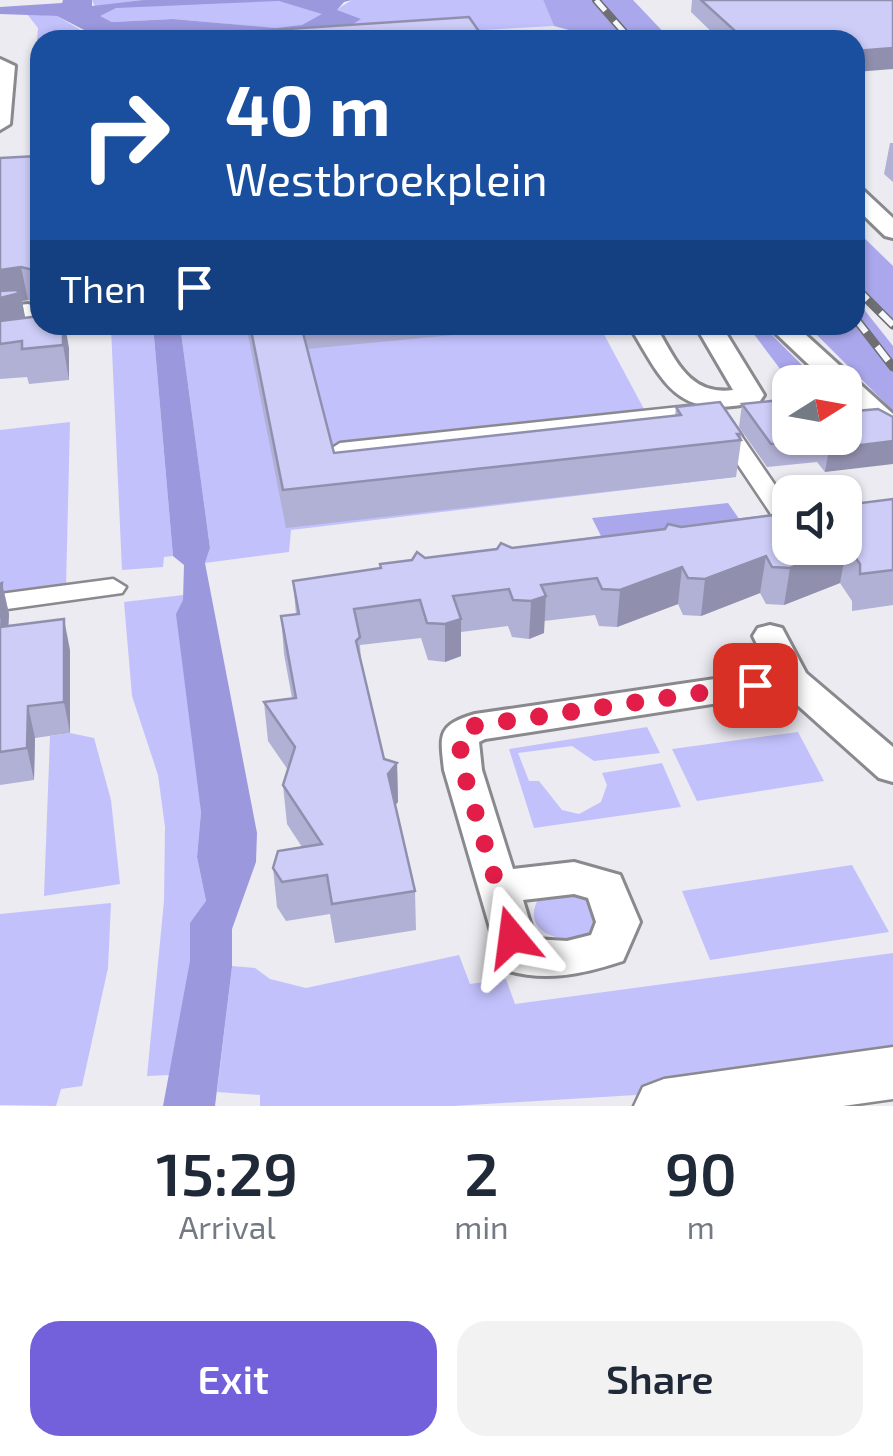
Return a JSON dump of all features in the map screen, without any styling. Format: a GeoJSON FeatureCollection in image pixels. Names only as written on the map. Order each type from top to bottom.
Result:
{"type":"FeatureCollection","features":[{"type":"Feature","properties":{"kind":"street"},"geometry":{"type":"LineString","coordinates":[[0,65],[6,66],[0,124]]}},
{"type":"Feature","properties":{"kind":"street"},"geometry":{"type":"LineString","coordinates":[[865,204],[893,231]]}},
{"type":"Feature","properties":{"kind":"street"},"geometry":{"type":"LineString","coordinates":[[0,316],[30,315]]}},
{"type":"Feature","properties":{"kind":"street"},"geometry":{"type":"LineString","coordinates":[[648,335],[684,392],[709,406],[772,497]]}},
{"type":"Feature","properties":{"kind":"street"},"geometry":{"type":"LineString","coordinates":[[340,450],[709,406],[750,395],[714,335]]}},
{"type":"Feature","properties":{"kind":"street"},"geometry":{"type":"LineString","coordinates":[[791,335],[823,365]]}},
{"type":"Feature","properties":{"kind":"street"},"geometry":{"type":"LineString","coordinates":[[862,401],[893,429]]}},
{"type":"Feature","properties":{"kind":"street"},"geometry":{"type":"LineString","coordinates":[[0,602],[113,588]]}},
{"type":"Feature","properties":{"kind":"street"},"geometry":{"type":"LineString","coordinates":[[770,636],[792,680],[893,768]]}},
{"type":"Feature","properties":{"kind":"street"},"geometry":{"type":"LineString","coordinates":[[498,887],[463,770],[459,737],[474,726],[792,680]]}},
{"type":"Feature","properties":{"kind":"street"},"geometry":{"type":"LineString","coordinates":[[664,1106],[893,1073]]}},
{"type":"Feature","properties":{"kind":"shaded area"},"geometry":{"type":"Polygon","coordinates":[[[63,0],[92,0],[92,6],[144,0],[352,0],[337,10],[361,19],[344,30],[84,30],[57,16],[0,14],[0,7],[63,0]],[[279,1],[116,8],[100,16],[112,22],[173,19],[276,28],[302,25],[322,14],[279,1]]]}},
{"type":"Feature","properties":{"kind":"shaded area"},"geometry":{"type":"Polygon","coordinates":[[[92,0],[316,0],[336,10],[352,0],[543,0],[554,26],[481,30],[260,30],[274,28],[173,19],[112,22],[99,16],[92,0]]]}},
{"type":"Feature","properties":{"kind":"shaded area"},"geometry":{"type":"Polygon","coordinates":[[[543,0],[633,0],[662,30],[569,30],[554,26],[543,0]]]}},
{"type":"Feature","properties":{"kind":"shaded area"},"geometry":{"type":"Polygon","coordinates":[[[27,14],[57,16],[81,30],[38,30],[27,14]]]}},
{"type":"Feature","properties":{"kind":"shaded area"},"geometry":{"type":"Polygon","coordinates":[[[865,239],[893,266],[893,330],[865,303],[865,239]]]}},
{"type":"Feature","properties":{"kind":"shaded area"},"geometry":{"type":"Polygon","coordinates":[[[865,311],[893,346],[893,411],[862,380],[862,365],[847,365],[817,335],[865,335],[865,311]]]}},
{"type":"Feature","properties":{"kind":"shaded area"},"geometry":{"type":"Polygon","coordinates":[[[111,335],[154,335],[173,556],[164,557],[163,567],[122,570],[111,335]]]}},
{"type":"Feature","properties":{"kind":"shaded area"},"geometry":{"type":"Polygon","coordinates":[[[154,335],[181,335],[210,548],[205,563],[257,833],[256,862],[232,929],[232,967],[215,1106],[163,1106],[190,961],[190,923],[206,901],[197,857],[201,812],[176,614],[183,600],[184,565],[173,556],[154,335]]]}},
{"type":"Feature","properties":{"kind":"shaded area"},"geometry":{"type":"Polygon","coordinates":[[[181,335],[604,335],[652,424],[712,440],[735,477],[291,530],[289,552],[205,563],[210,548],[181,335]]]}},
{"type":"Feature","properties":{"kind":"shaded area"},"geometry":{"type":"Polygon","coordinates":[[[755,335],[772,335],[802,365],[777,365],[755,335]]]}},
{"type":"Feature","properties":{"kind":"shaded area"},"geometry":{"type":"Polygon","coordinates":[[[70,422],[66,587],[0,595],[0,430],[70,422]]]}},
{"type":"Feature","properties":{"kind":"shaded area"},"geometry":{"type":"Polygon","coordinates":[[[728,503],[751,536],[610,554],[592,518],[728,503]]]}},
{"type":"Feature","properties":{"kind":"shaded area"},"geometry":{"type":"Polygon","coordinates":[[[183,595],[201,812],[197,857],[206,901],[232,929],[232,966],[255,968],[270,979],[306,988],[459,955],[470,984],[506,979],[515,1004],[893,953],[893,1059],[669,1093],[453,1106],[260,1106],[260,1095],[217,1092],[232,967],[191,961],[169,1075],[147,1076],[164,901],[165,827],[158,775],[132,696],[124,602],[183,595]]]}},
{"type":"Feature","properties":{"kind":"shaded area"},"geometry":{"type":"Polygon","coordinates":[[[647,727],[660,753],[594,761],[572,746],[518,753],[529,781],[539,781],[562,810],[579,814],[601,802],[607,785],[602,773],[662,763],[681,807],[534,828],[509,749],[647,727]]]}},
{"type":"Feature","properties":{"kind":"shaded area"},"geometry":{"type":"Polygon","coordinates":[[[798,732],[824,781],[697,801],[672,749],[798,732]]]}},
{"type":"Feature","properties":{"kind":"shaded area"},"geometry":{"type":"Polygon","coordinates":[[[70,733],[94,738],[111,800],[120,884],[44,896],[50,736],[70,733]]]}},
{"type":"Feature","properties":{"kind":"shaded area"},"geometry":{"type":"Polygon","coordinates":[[[852,865],[889,932],[710,960],[682,891],[852,865]]]}},
{"type":"Feature","properties":{"kind":"shaded area"},"geometry":{"type":"Polygon","coordinates":[[[580,890],[596,904],[597,927],[575,938],[541,930],[534,911],[539,898],[580,890]]]}},
{"type":"Feature","properties":{"kind":"shaded area"},"geometry":{"type":"Polygon","coordinates":[[[111,903],[108,968],[82,1086],[61,1089],[56,1106],[0,1105],[0,914],[111,903]]]}},
{"type":"Feature","properties":{"kind":"building"},"geometry":{"type":"Polygon","coordinates":[[[701,0],[893,0],[893,48],[865,50],[865,30],[734,30],[701,0]]]}},
{"type":"Feature","properties":{"kind":"building"},"geometry":{"type":"Polygon","coordinates":[[[469,17],[478,30],[272,30],[469,17]]]}},
{"type":"Feature","properties":{"kind":"building"},"geometry":{"type":"Polygon","coordinates":[[[30,156],[30,269],[0,270],[0,158],[30,156]]]}},
{"type":"Feature","properties":{"kind":"building"},"geometry":{"type":"Polygon","coordinates":[[[0,291],[20,293],[0,298],[0,291]]]}},
{"type":"Feature","properties":{"kind":"building"},"geometry":{"type":"Polygon","coordinates":[[[30,317],[30,335],[63,335],[63,345],[22,349],[22,341],[0,344],[0,321],[30,317]]]}},
{"type":"Feature","properties":{"kind":"building"},"geometry":{"type":"Polygon","coordinates":[[[252,335],[304,335],[334,453],[681,415],[676,407],[720,402],[742,434],[737,434],[741,440],[283,490],[252,335]]]}},
{"type":"Feature","properties":{"kind":"building"},"geometry":{"type":"Polygon","coordinates":[[[772,401],[772,444],[771,444],[742,404],[772,401]]]}},
{"type":"Feature","properties":{"kind":"building"},"geometry":{"type":"Polygon","coordinates":[[[878,409],[893,417],[893,441],[862,445],[862,410],[878,409]]]}},
{"type":"Feature","properties":{"kind":"building"},"geometry":{"type":"Polygon","coordinates":[[[893,499],[893,570],[860,574],[862,503],[893,499]]]}},
{"type":"Feature","properties":{"kind":"building"},"geometry":{"type":"Polygon","coordinates":[[[772,515],[772,565],[798,565],[772,567],[766,556],[705,579],[688,578],[682,567],[620,590],[602,589],[597,578],[541,585],[546,596],[531,601],[513,600],[509,589],[453,596],[461,619],[445,624],[427,623],[420,600],[354,609],[360,637],[356,641],[384,759],[397,763],[388,774],[415,891],[332,904],[327,875],[282,882],[273,868],[278,851],[322,844],[283,785],[295,747],[264,702],[296,698],[281,616],[299,614],[293,581],[381,568],[380,564],[412,560],[417,552],[425,558],[497,549],[501,543],[512,548],[665,529],[668,524],[681,527],[772,515]]]}},
{"type":"Feature","properties":{"kind":"building"},"geometry":{"type":"Polygon","coordinates":[[[64,619],[64,702],[28,706],[27,748],[0,752],[0,627],[64,619]]]}},
{"type":"Feature","properties":{"kind":"railway"},"geometry":{"type":"LineString","coordinates":[[596,0],[622,30]]}},
{"type":"Feature","properties":{"kind":"railway"},"geometry":{"type":"LineString","coordinates":[[865,297],[893,325]]}},
{"type":"Feature","properties":{"kind":"railway"},"geometry":{"type":"LineString","coordinates":[[865,331],[893,367]]}},
{"type":"Feature","properties":{"kind":"route"},"geometry":{"type":"LineString","coordinates":[[512,937],[463,770],[459,737],[474,726],[755,685]]}}]}
